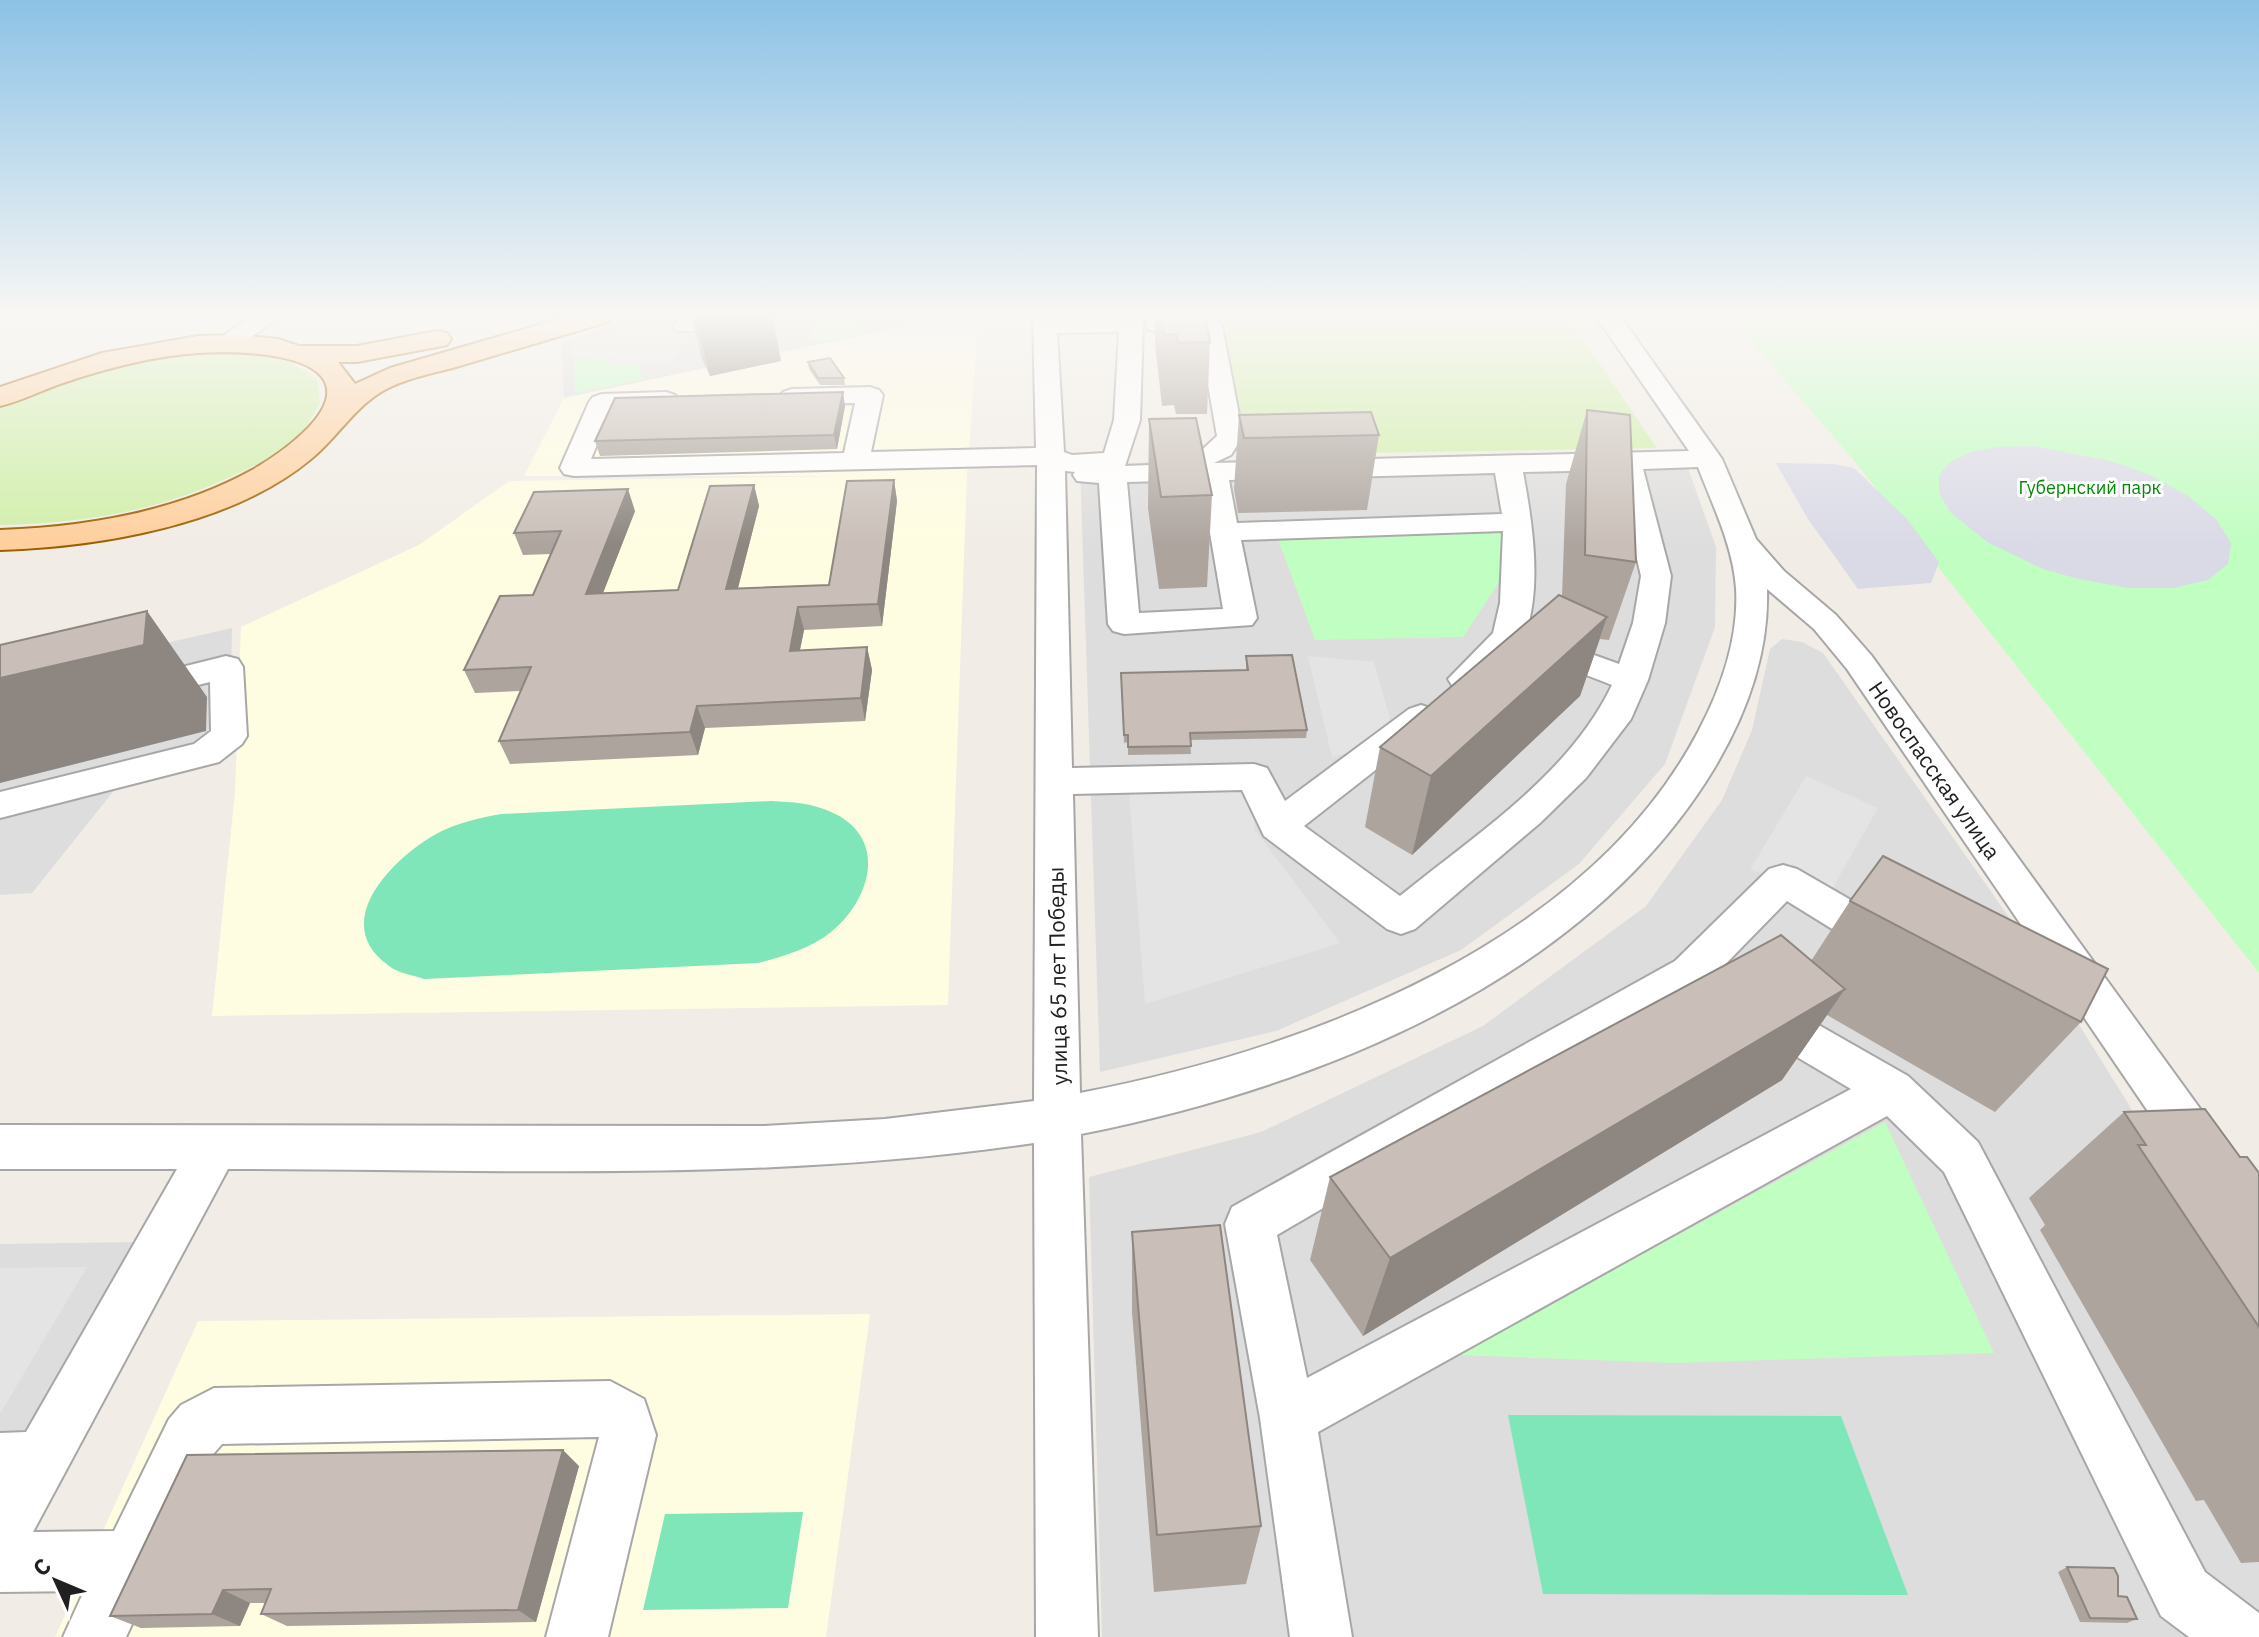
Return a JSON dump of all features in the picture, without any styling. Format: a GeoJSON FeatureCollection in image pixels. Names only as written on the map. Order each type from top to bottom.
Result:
{"type":"FeatureCollection","features":[{"type":"Feature","properties":{"kind":"main road"},"geometry":{"type":"LineString","coordinates":[[339,410],[340,392]]}},
{"type":"Feature","properties":{"kind":"main road"},"geometry":{"type":"LineString","coordinates":[[9,544],[108,530],[191,508],[263,477],[314,443],[339,410],[362,392]]}},
{"type":"Feature","properties":{"kind":"street","name":"улица 65 лет Победы"},"geometry":{"type":"LineString","coordinates":[[1047,392],[1067,1637]]}},
{"type":"Feature","properties":{"kind":"street"},"geometry":{"type":"LineString","coordinates":[[1128,392],[1127,420],[1114,467],[1124,624],[1241,618],[1213,471]]}},
{"type":"Feature","properties":{"kind":"street"},"geometry":{"type":"LineString","coordinates":[[1114,467],[1210,457],[1224,449],[1230,436],[1222,392]]}},
{"type":"Feature","properties":{"kind":"street","name":"Новоспасская улица"},"geometry":{"type":"LineString","coordinates":[[1661,392],[1708,459],[1742,541],[1773,578],[1825,622],[1859,662],[2043,959],[2259,1231]]}},
{"type":"Feature","properties":{"kind":"street"},"geometry":{"type":"LineString","coordinates":[[760,398],[870,395],[856,460]]}},
{"type":"Feature","properties":{"kind":"street"},"geometry":{"type":"LineString","coordinates":[[697,399],[602,402],[574,468],[856,460],[1213,471],[1708,459]]}},
{"type":"Feature","properties":{"kind":"street"},"geometry":{"type":"LineString","coordinates":[[1055,781],[1254,777],[1278,826],[1401,918],[1527,813],[1573,769],[1613,719],[1631,680],[1649,623],[1656,576],[1627,459]]}},
{"type":"Feature","properties":{"kind":"street"},"geometry":{"type":"LineString","coordinates":[[1278,826],[1411,725],[1496,652],[1509,634],[1516,603],[1518,522],[1507,462]]}},
{"type":"Feature","properties":{"kind":"street"},"geometry":{"type":"LineString","coordinates":[[1225,532],[1518,522]]}},
{"type":"Feature","properties":{"kind":"street"},"geometry":{"type":"LineString","coordinates":[[0,1147],[799,1146],[990,1129],[1059,1118],[1234,1078],[1395,1015],[1485,966],[1545,927],[1613,873],[1663,816],[1703,761],[1731,700],[1747,640],[1752,592],[1742,541]]}},
{"type":"Feature","properties":{"kind":"street"},"geometry":{"type":"LineString","coordinates":[[1509,634],[1631,680]]}},
{"type":"Feature","properties":{"kind":"street"},"geometry":{"type":"LineString","coordinates":[[0,805],[206,753],[229,736],[226,667],[106,697]]}},
{"type":"Feature","properties":{"kind":"street"},"geometry":{"type":"LineString","coordinates":[[1321,1637],[1288,1418],[1250,1224],[1690,973],[1783,880],[1912,957],[1928,958]]}},
{"type":"Feature","properties":{"kind":"street"},"geometry":{"type":"LineString","coordinates":[[1690,973],[1892,1090],[1961,1157],[2183,1594],[2240,1637]]}},
{"type":"Feature","properties":{"kind":"street"},"geometry":{"type":"LineString","coordinates":[[1288,1418],[1892,1090]]}},
{"type":"Feature","properties":{"kind":"street"},"geometry":{"type":"LineString","coordinates":[[0,1534],[20,1461],[215,1147]]}},
{"type":"Feature","properties":{"kind":"street"},"geometry":{"type":"LineString","coordinates":[[94,1637],[189,1439],[214,1416],[610,1409],[622,1413],[628,1422],[628,1435],[577,1637]]}},
{"type":"Feature","properties":{"kind":"street"},"geometry":{"type":"LineString","coordinates":[[0,1562],[131,1561]]}},
{"type":"Feature","properties":{"kind":"shaded area"},"geometry":{"type":"Polygon","coordinates":[[[564,392],[591,392],[564,398],[564,392]]]}},
{"type":"Feature","properties":{"kind":"shaded area"},"geometry":{"type":"Polygon","coordinates":[[[591,392],[973,392],[967,474],[948,1005],[212,1016],[235,792],[241,627],[419,545],[509,481],[856,476],[524,476],[564,398],[591,392]]]}},
{"type":"Feature","properties":{"kind":"shaded area"},"geometry":{"type":"Polygon","coordinates":[[[2033,446],[2111,461],[2150,475],[2188,496],[2216,519],[2231,543],[2228,564],[2208,580],[2173,588],[2127,588],[2043,569],[1987,542],[1950,512],[1939,493],[1939,475],[1950,462],[1970,452],[2033,446]]]}},
{"type":"Feature","properties":{"kind":"shaded area"},"geometry":{"type":"Polygon","coordinates":[[[1682,451],[1716,547],[1715,627],[1665,764],[1579,864],[1461,950],[1276,1031],[1100,1072],[1080,464],[1682,451]]]}},
{"type":"Feature","properties":{"kind":"shaded area"},"geometry":{"type":"Polygon","coordinates":[[[1776,463],[1834,464],[1854,468],[1907,519],[1939,562],[1931,583],[1858,589],[1808,519],[1776,463]]]}},
{"type":"Feature","properties":{"kind":"shaded area"},"geometry":{"type":"Polygon","coordinates":[[[232,628],[230,751],[120,783],[32,893],[0,895],[0,675],[74,664],[232,628]]]}},
{"type":"Feature","properties":{"kind":"shaded area"},"geometry":{"type":"Polygon","coordinates":[[[1782,639],[1802,642],[1823,653],[2037,957],[2259,1314],[2259,1637],[1102,1637],[1089,1177],[1261,1132],[1483,1026],[1646,906],[1722,800],[1752,730],[1770,649],[1782,639]]]}},
{"type":"Feature","properties":{"kind":"shaded area"},"geometry":{"type":"Polygon","coordinates":[[[1308,656],[1374,662],[1396,740],[1332,757],[1308,656]]]}},
{"type":"Feature","properties":{"kind":"shaded area"},"geometry":{"type":"Polygon","coordinates":[[[1806,776],[1878,808],[1831,891],[1750,870],[1806,776]]]}},
{"type":"Feature","properties":{"kind":"shaded area"},"geometry":{"type":"Polygon","coordinates":[[[1254,777],[1255,830],[1340,943],[1145,1004],[1128,779],[1254,777]]]}},
{"type":"Feature","properties":{"kind":"shaded area"},"geometry":{"type":"Polygon","coordinates":[[[140,1242],[0,1500],[0,1244],[140,1242]]]}},
{"type":"Feature","properties":{"kind":"shaded area"},"geometry":{"type":"Polygon","coordinates":[[[87,1267],[0,1414],[0,1268],[87,1267]]]}},
{"type":"Feature","properties":{"kind":"shaded area"},"geometry":{"type":"Polygon","coordinates":[[[870,1314],[826,1637],[55,1637],[198,1321],[870,1314]]]}},
{"type":"Feature","properties":{"kind":"green space"},"geometry":{"type":"Polygon","coordinates":[[[319,392],[320,403],[304,429],[284,448],[259,463],[184,496],[95,517],[0,525],[0,404],[24,393],[319,392]]]}},
{"type":"Feature","properties":{"kind":"green space"},"geometry":{"type":"Polygon","coordinates":[[[1235,392],[1619,392],[1657,448],[1247,455],[1235,392]]]}},
{"type":"Feature","properties":{"kind":"green space","name":"Губернский парк"},"geometry":{"type":"Polygon","coordinates":[[[1795,392],[2259,392],[2259,973],[1852,458],[1795,392]]]}},
{"type":"Feature","properties":{"kind":"green space"},"geometry":{"type":"Polygon","coordinates":[[[1503,530],[1499,582],[1463,637],[1315,640],[1277,536],[1503,530]]]}},
{"type":"Feature","properties":{"kind":"green space"},"geometry":{"type":"Polygon","coordinates":[[[771,801],[809,805],[831,812],[849,823],[861,837],[867,853],[868,869],[864,887],[845,919],[823,938],[787,955],[758,963],[424,979],[389,966],[372,949],[364,931],[365,912],[373,893],[386,875],[419,845],[460,824],[501,814],[771,801]]]}},
{"type":"Feature","properties":{"kind":"green space"},"geometry":{"type":"Polygon","coordinates":[[[1885,1122],[1994,1353],[1675,1363],[1458,1355],[1885,1122]]]}},
{"type":"Feature","properties":{"kind":"green space"},"geometry":{"type":"Polygon","coordinates":[[[1508,1415],[1841,1416],[1908,1595],[1543,1594],[1508,1415]]]}},
{"type":"Feature","properties":{"kind":"green space"},"geometry":{"type":"Polygon","coordinates":[[[803,1512],[788,1608],[643,1610],[665,1514],[803,1512]]]}},
{"type":"Feature","properties":{"kind":"building"},"geometry":{"type":"Polygon","coordinates":[[[843,392],[834,435],[595,441],[615,398],[843,392]]]}},
{"type":"Feature","properties":{"kind":"building"},"geometry":{"type":"Polygon","coordinates":[[[1587,410],[1630,415],[1636,562],[1585,555],[1587,410]]]}},
{"type":"Feature","properties":{"kind":"building"},"geometry":{"type":"Polygon","coordinates":[[[1371,412],[1379,435],[1244,438],[1239,415],[1371,412]]]}},
{"type":"Feature","properties":{"kind":"building"},"geometry":{"type":"Polygon","coordinates":[[[1196,418],[1212,495],[1161,497],[1149,419],[1196,418]]]}},
{"type":"Feature","properties":{"kind":"building"},"geometry":{"type":"Polygon","coordinates":[[[894,480],[878,604],[798,607],[790,651],[867,647],[861,698],[697,706],[690,732],[499,741],[531,667],[464,670],[500,596],[533,595],[561,531],[514,533],[534,492],[628,489],[586,594],[678,590],[710,486],[754,485],[726,589],[829,585],[847,481],[894,480]]]}},
{"type":"Feature","properties":{"kind":"building"},"geometry":{"type":"Polygon","coordinates":[[[1559,595],[1607,617],[1431,776],[1380,747],[1559,595]]]}},
{"type":"Feature","properties":{"kind":"building"},"geometry":{"type":"Polygon","coordinates":[[[147,611],[144,645],[0,678],[0,645],[147,611]]]}},
{"type":"Feature","properties":{"kind":"building"},"geometry":{"type":"Polygon","coordinates":[[[1292,655],[1307,730],[1190,733],[1191,746],[1128,747],[1128,735],[1124,735],[1121,673],[1248,670],[1246,656],[1292,655]]]}},
{"type":"Feature","properties":{"kind":"building"},"geometry":{"type":"Polygon","coordinates":[[[1883,856],[2108,969],[2081,1022],[1850,901],[1883,856]]]}},
{"type":"Feature","properties":{"kind":"building"},"geometry":{"type":"Polygon","coordinates":[[[1781,935],[1845,989],[1390,1258],[1330,1177],[1781,935]]]}},
{"type":"Feature","properties":{"kind":"building"},"geometry":{"type":"Polygon","coordinates":[[[2205,1109],[2240,1157],[2247,1157],[2259,1173],[2259,1327],[2138,1145],[2146,1145],[2124,1112],[2205,1109]]]}},
{"type":"Feature","properties":{"kind":"building"},"geometry":{"type":"Polygon","coordinates":[[[1220,1225],[1261,1526],[1157,1535],[1132,1232],[1220,1225]]]}},
{"type":"Feature","properties":{"kind":"building"},"geometry":{"type":"Polygon","coordinates":[[[563,1450],[518,1610],[261,1614],[271,1589],[223,1590],[212,1614],[110,1616],[187,1455],[563,1450]]]}},
{"type":"Feature","properties":{"kind":"building"},"geometry":{"type":"Polygon","coordinates":[[[2067,1567],[2114,1568],[2118,1576],[2118,1596],[2127,1597],[2137,1619],[2090,1618],[2067,1567]]]}}]}
